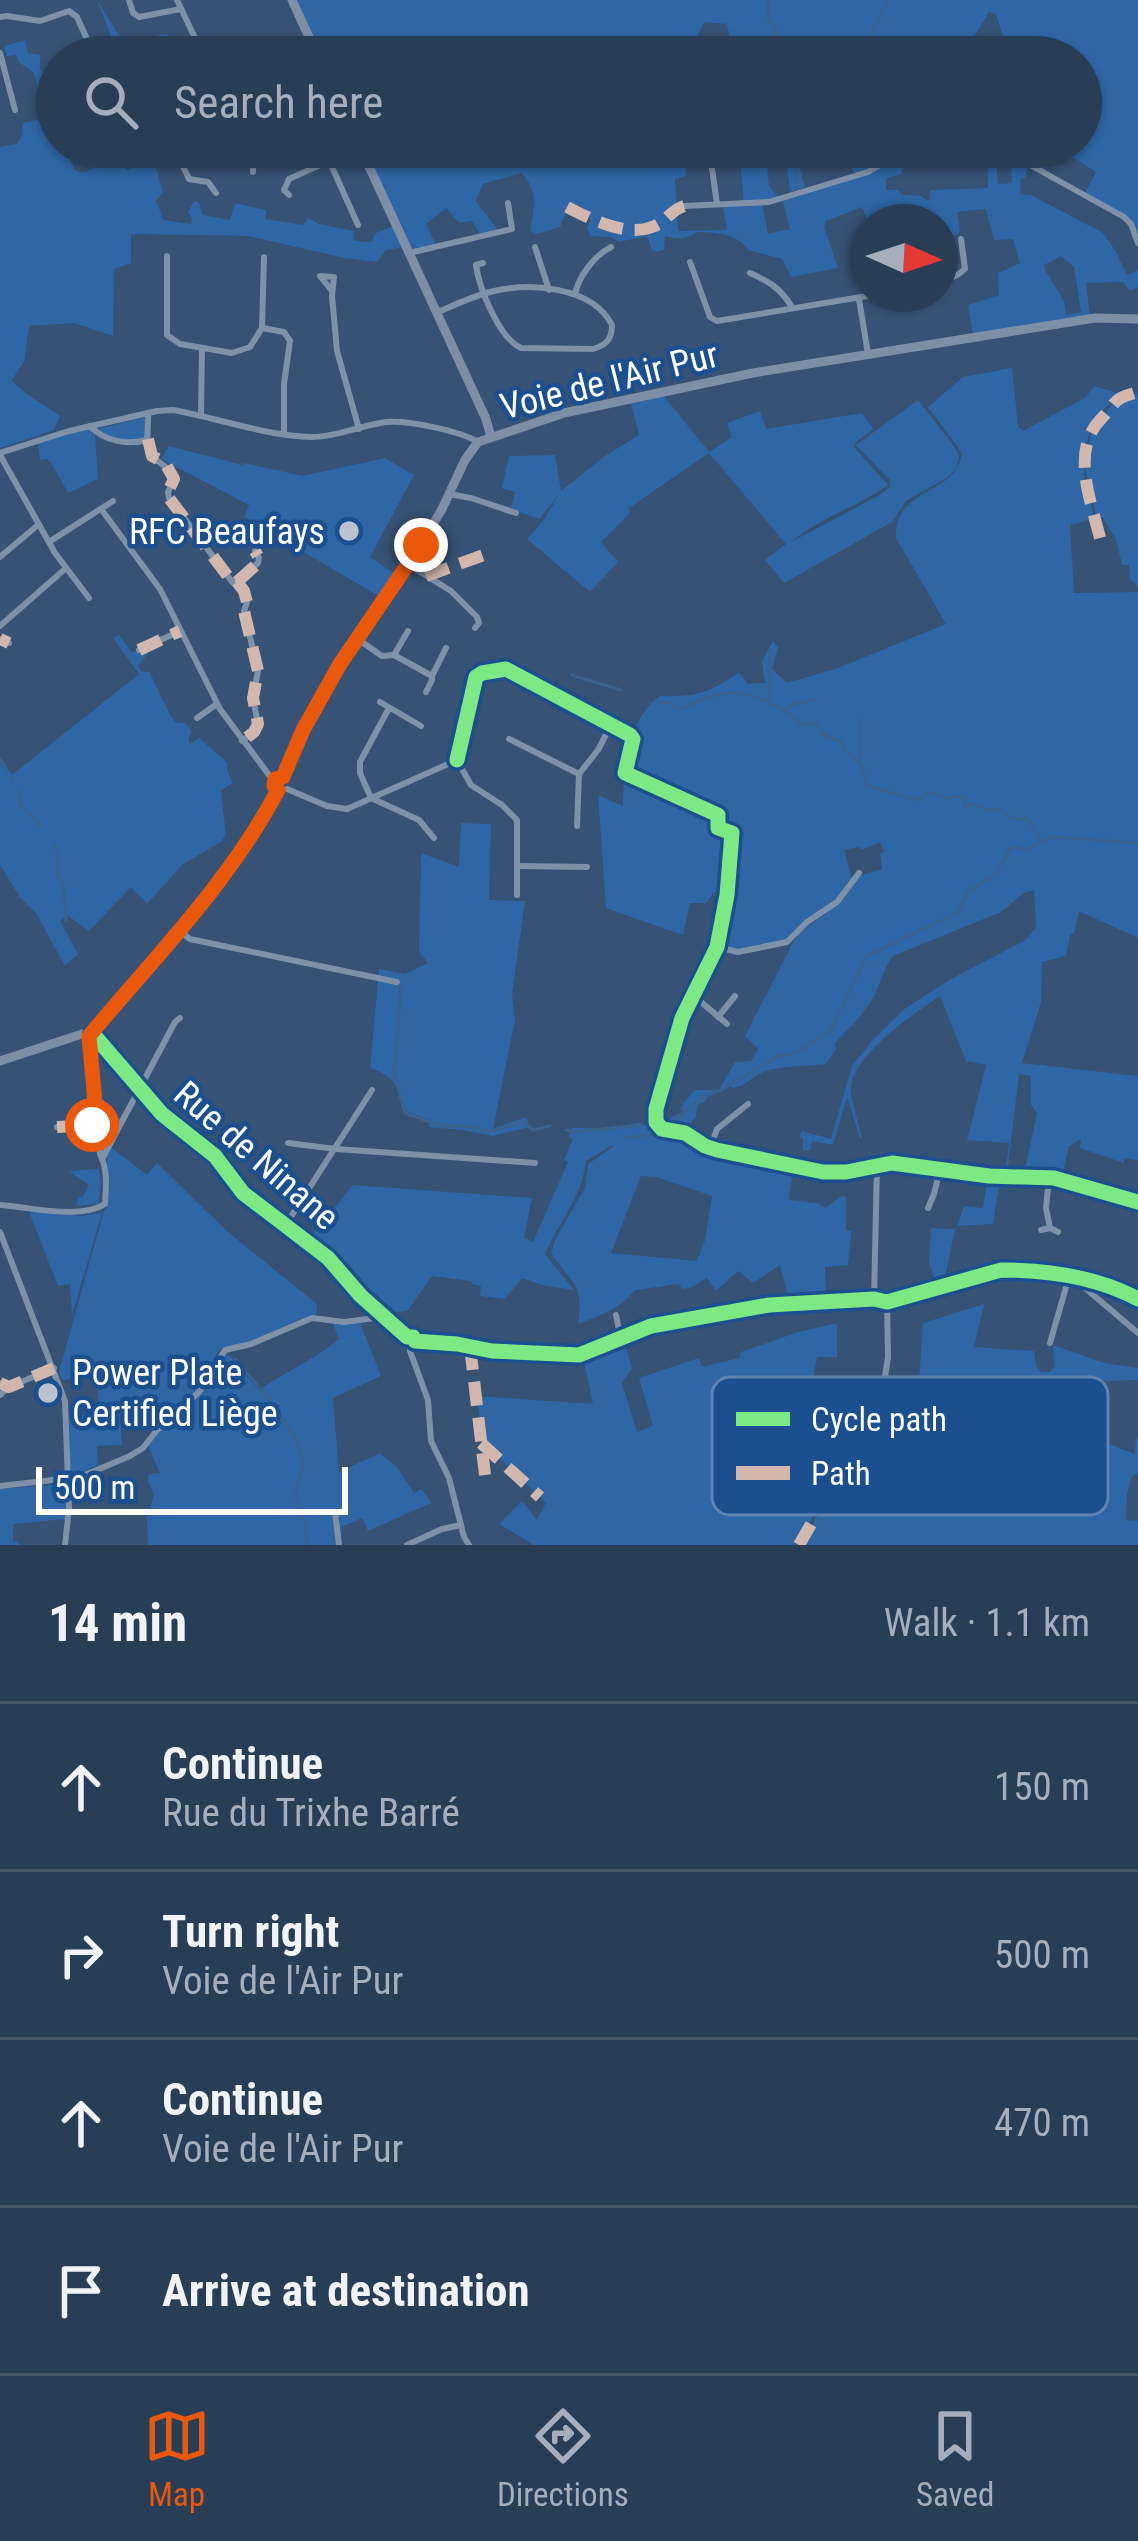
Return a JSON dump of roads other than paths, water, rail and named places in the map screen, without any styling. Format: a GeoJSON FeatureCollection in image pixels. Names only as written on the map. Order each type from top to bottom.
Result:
{"type":"FeatureCollection","features":[{"type":"Feature","properties":{"kind":"main road"},"geometry":{"type":"LineString","coordinates":[[292,0],[308,36]]}},
{"type":"Feature","properties":{"kind":"main road"},"geometry":{"type":"LineString","coordinates":[[369,168],[490,436]]}},
{"type":"Feature","properties":{"kind":"main road","name":"Voie de l'Air Pur"},"geometry":{"type":"LineString","coordinates":[[90,1032],[232,867],[356,638],[409,565],[478,442],[564,413],[753,373],[1095,318],[1138,319]]}},
{"type":"Feature","properties":{"kind":"main road"},"geometry":{"type":"LineString","coordinates":[[1,1056],[90,1032]]}},
{"type":"Feature","properties":{"kind":"street"},"geometry":{"type":"LineString","coordinates":[[129,0],[139,17],[181,9]]}},
{"type":"Feature","properties":{"kind":"street"},"geometry":{"type":"LineString","coordinates":[[177,0],[194,36]]}},
{"type":"Feature","properties":{"kind":"street"},"geometry":{"type":"LineString","coordinates":[[0,17],[40,21],[69,11],[86,36]]}},
{"type":"Feature","properties":{"kind":"street"},"geometry":{"type":"LineString","coordinates":[[0,53],[15,110]]}},
{"type":"Feature","properties":{"kind":"street"},"geometry":{"type":"LineString","coordinates":[[182,168],[188,183],[208,182],[216,193]]}},
{"type":"Feature","properties":{"kind":"street"},"geometry":{"type":"LineString","coordinates":[[253,168],[253,172]]}},
{"type":"Feature","properties":{"kind":"street"},"geometry":{"type":"LineString","coordinates":[[290,196],[284,193],[289,179],[313,168]]}},
{"type":"Feature","properties":{"kind":"street"},"geometry":{"type":"LineString","coordinates":[[332,168],[358,225]]}},
{"type":"Feature","properties":{"kind":"street"},"geometry":{"type":"LineString","coordinates":[[712,168],[717,204]]}},
{"type":"Feature","properties":{"kind":"street"},"geometry":{"type":"LineString","coordinates":[[685,206],[769,202],[875,168]]}},
{"type":"Feature","properties":{"kind":"street"},"geometry":{"type":"LineString","coordinates":[[1037,168],[1124,218],[1138,243]]}},
{"type":"Feature","properties":{"kind":"street"},"geometry":{"type":"LineString","coordinates":[[406,249],[512,229],[508,203]]}},
{"type":"Feature","properties":{"kind":"street"},"geometry":{"type":"LineString","coordinates":[[958,274],[965,269],[961,239]]}},
{"type":"Feature","properties":{"kind":"street"},"geometry":{"type":"LineString","coordinates":[[535,247],[549,290]]}},
{"type":"Feature","properties":{"kind":"street"},"geometry":{"type":"LineString","coordinates":[[575,294],[584,274],[611,247]]}},
{"type":"Feature","properties":{"kind":"street"},"geometry":{"type":"LineString","coordinates":[[167,256],[167,335],[180,344],[232,353],[250,347],[262,328],[264,257]]}},
{"type":"Feature","properties":{"kind":"street"},"geometry":{"type":"LineString","coordinates":[[690,262],[712,320],[850,300]]}},
{"type":"Feature","properties":{"kind":"street"},"geometry":{"type":"LineString","coordinates":[[436,313],[485,293],[513,288],[549,290],[575,294],[602,311],[610,320],[611,335],[593,350],[521,348],[510,343],[485,293],[476,265],[483,263]]}},
{"type":"Feature","properties":{"kind":"street"},"geometry":{"type":"LineString","coordinates":[[750,273],[782,290],[794,309]]}},
{"type":"Feature","properties":{"kind":"street"},"geometry":{"type":"LineString","coordinates":[[332,291],[338,351],[359,429]]}},
{"type":"Feature","properties":{"kind":"street"},"geometry":{"type":"LineString","coordinates":[[862,312],[868,354]]}},
{"type":"Feature","properties":{"kind":"street"},"geometry":{"type":"LineString","coordinates":[[262,328],[284,332],[290,341],[284,434]]}},
{"type":"Feature","properties":{"kind":"street"},"geometry":{"type":"LineString","coordinates":[[201,416],[202,348]]}},
{"type":"Feature","properties":{"kind":"street"},"geometry":{"type":"LineString","coordinates":[[88,598],[38,525],[0,454],[36,439],[172,410],[284,434],[321,437],[404,422],[478,442]]}},
{"type":"Feature","properties":{"kind":"street"},"geometry":{"type":"LineString","coordinates":[[148,413],[152,456],[165,463],[174,479],[169,498],[232,583],[237,582]]}},
{"type":"Feature","properties":{"kind":"street"},"geometry":{"type":"LineString","coordinates":[[90,426],[124,443],[148,440]]}},
{"type":"Feature","properties":{"kind":"street"},"geometry":{"type":"LineString","coordinates":[[449,494],[516,513]]}},
{"type":"Feature","properties":{"kind":"street"},"geometry":{"type":"LineString","coordinates":[[49,542],[113,502]]}},
{"type":"Feature","properties":{"kind":"street"},"geometry":{"type":"LineString","coordinates":[[101,509],[152,578],[218,704],[281,784],[340,809],[457,760]]}},
{"type":"Feature","properties":{"kind":"street"},"geometry":{"type":"LineString","coordinates":[[0,556],[38,525]]}},
{"type":"Feature","properties":{"kind":"street"},"geometry":{"type":"LineString","coordinates":[[237,582],[258,563],[255,551]]}},
{"type":"Feature","properties":{"kind":"street"},"geometry":{"type":"LineString","coordinates":[[409,565],[451,591],[477,617],[475,628]]}},
{"type":"Feature","properties":{"kind":"street"},"geometry":{"type":"LineString","coordinates":[[0,626],[66,568]]}},
{"type":"Feature","properties":{"kind":"street"},"geometry":{"type":"LineString","coordinates":[[237,582],[247,602],[244,611],[258,671],[253,698],[258,724],[242,740]]}},
{"type":"Feature","properties":{"kind":"street"},"geometry":{"type":"LineString","coordinates":[[139,650],[180,631]]}},
{"type":"Feature","properties":{"kind":"street"},"geometry":{"type":"LineString","coordinates":[[394,655],[408,631]]}},
{"type":"Feature","properties":{"kind":"street"},"geometry":{"type":"LineString","coordinates":[[356,638],[382,656],[394,655],[432,676]]}},
{"type":"Feature","properties":{"kind":"street"},"geometry":{"type":"LineString","coordinates":[[426,692],[446,648]]}},
{"type":"Feature","properties":{"kind":"street"},"geometry":{"type":"LineString","coordinates":[[518,895],[517,820],[478,791],[457,760],[476,677],[500,669],[630,735],[625,773],[718,815],[718,828],[731,833],[717,947],[679,1025],[656,1120],[662,1130],[685,1133],[710,1148],[816,1172],[892,1163],[1073,1181],[1138,1202]]}},
{"type":"Feature","properties":{"kind":"street"},"geometry":{"type":"LineString","coordinates":[[380,702],[421,726]]}},
{"type":"Feature","properties":{"kind":"street"},"geometry":{"type":"LineString","coordinates":[[196,718],[218,704]]}},
{"type":"Feature","properties":{"kind":"street"},"geometry":{"type":"LineString","coordinates":[[389,708],[360,762],[360,773],[371,798],[419,820],[434,838]]}},
{"type":"Feature","properties":{"kind":"street"},"geometry":{"type":"LineString","coordinates":[[577,826],[579,774],[611,725]]}},
{"type":"Feature","properties":{"kind":"street"},"geometry":{"type":"LineString","coordinates":[[509,739],[579,774]]}},
{"type":"Feature","properties":{"kind":"street"},"geometry":{"type":"LineString","coordinates":[[517,866],[586,867]]}},
{"type":"Feature","properties":{"kind":"street"},"geometry":{"type":"LineString","coordinates":[[717,947],[738,952],[787,942],[837,902],[859,873]]}},
{"type":"Feature","properties":{"kind":"street"},"geometry":{"type":"LineString","coordinates":[[179,931],[190,939],[397,982]]}},
{"type":"Feature","properties":{"kind":"street"},"geometry":{"type":"LineString","coordinates":[[694,995],[727,1024]]}},
{"type":"Feature","properties":{"kind":"street"},"geometry":{"type":"LineString","coordinates":[[718,1017],[736,996]]}},
{"type":"Feature","properties":{"kind":"street"},"geometry":{"type":"LineString","coordinates":[[102,1159],[180,1018]]}},
{"type":"Feature","properties":{"kind":"street"},"geometry":{"type":"LineString","coordinates":[[0,1205],[77,1212],[105,1204],[90,1032]]}},
{"type":"Feature","properties":{"kind":"street","name":"Rue de Ninane"},"geometry":{"type":"LineString","coordinates":[[90,1032],[162,1114],[215,1156],[243,1193],[328,1258],[410,1341]]}},
{"type":"Feature","properties":{"kind":"street"},"geometry":{"type":"LineString","coordinates":[[285,1226],[372,1090]]}},
{"type":"Feature","properties":{"kind":"street"},"geometry":{"type":"LineString","coordinates":[[710,1148],[717,1129],[748,1104]]}},
{"type":"Feature","properties":{"kind":"street"},"geometry":{"type":"LineString","coordinates":[[57,1127],[97,1125]]}},
{"type":"Feature","properties":{"kind":"street"},"geometry":{"type":"LineString","coordinates":[[288,1142],[535,1163]]}},
{"type":"Feature","properties":{"kind":"street"},"geometry":{"type":"LineString","coordinates":[[874,1299],[877,1165]]}},
{"type":"Feature","properties":{"kind":"street"},"geometry":{"type":"LineString","coordinates":[[928,1208],[940,1169]]}},
{"type":"Feature","properties":{"kind":"street"},"geometry":{"type":"LineString","coordinates":[[1049,1178],[1049,1230]]}},
{"type":"Feature","properties":{"kind":"street"},"geometry":{"type":"LineString","coordinates":[[0,1232],[65,1401],[69,1523],[65,1545]]}},
{"type":"Feature","properties":{"kind":"street"},"geometry":{"type":"LineString","coordinates":[[470,1545],[431,1441],[427,1396],[410,1341],[568,1355],[590,1352],[650,1326],[769,1305],[887,1302],[994,1271],[1103,1282],[1138,1299]]}},
{"type":"Feature","properties":{"kind":"street"},"geometry":{"type":"LineString","coordinates":[[1050,1342],[1069,1277]]}},
{"type":"Feature","properties":{"kind":"street"},"geometry":{"type":"LineString","coordinates":[[1084,1280],[1085,1288],[1138,1333]]}},
{"type":"Feature","properties":{"kind":"street"},"geometry":{"type":"LineString","coordinates":[[885,1377],[887,1302]]}},
{"type":"Feature","properties":{"kind":"street"},"geometry":{"type":"LineString","coordinates":[[616,1315],[621,1336]]}},
{"type":"Feature","properties":{"kind":"street"},"geometry":{"type":"LineString","coordinates":[[0,1486],[68,1480],[143,1448],[200,1392],[225,1350],[312,1318],[344,1322],[383,1317]]}},
{"type":"Feature","properties":{"kind":"street"},"geometry":{"type":"LineString","coordinates":[[0,1396],[4,1385],[54,1368]]}},
{"type":"Feature","properties":{"kind":"street"},"geometry":{"type":"LineString","coordinates":[[335,1512],[339,1545]]}},
{"type":"Feature","properties":{"kind":"street"},"geometry":{"type":"LineString","coordinates":[[408,1545],[442,1528],[461,1525]]}},
{"type":"Feature","properties":{"kind":"waterway"},"geometry":{"type":"LineString","coordinates":[[768,0],[768,19],[776,36]]}},
{"type":"Feature","properties":{"kind":"waterway"},"geometry":{"type":"LineString","coordinates":[[873,36],[889,0]]}},
{"type":"Feature","properties":{"kind":"waterway"},"geometry":{"type":"LineString","coordinates":[[796,168],[796,188]]}},
{"type":"Feature","properties":{"kind":"waterway"},"geometry":{"type":"LineString","coordinates":[[769,702],[771,650]]}},
{"type":"Feature","properties":{"kind":"waterway"},"geometry":{"type":"LineString","coordinates":[[571,675],[621,690]]}},
{"type":"Feature","properties":{"kind":"waterway"},"geometry":{"type":"LineString","coordinates":[[656,702],[672,703],[679,709],[722,694],[757,698],[801,725],[816,723],[823,734],[842,742],[860,763],[868,786],[917,800],[932,792],[945,798],[963,796],[966,807],[997,808],[1012,819],[1028,819],[1041,842],[1054,837],[1138,843]]}},
{"type":"Feature","properties":{"kind":"waterway"},"geometry":{"type":"LineString","coordinates":[[787,709],[813,700]]}},
{"type":"Feature","properties":{"kind":"waterway"},"geometry":{"type":"LineString","coordinates":[[860,719],[860,763]]}},
{"type":"Feature","properties":{"kind":"waterway"},"geometry":{"type":"LineString","coordinates":[[0,759],[7,771]]}},
{"type":"Feature","properties":{"kind":"waterway"},"geometry":{"type":"LineString","coordinates":[[10,776],[13,781]]}},
{"type":"Feature","properties":{"kind":"waterway"},"geometry":{"type":"LineString","coordinates":[[18,791],[21,805],[40,826]]}},
{"type":"Feature","properties":{"kind":"waterway"},"geometry":{"type":"LineString","coordinates":[[668,1126],[708,1093],[720,1091],[778,1056],[796,1053],[830,1031],[866,957],[957,913],[969,891],[995,875],[1010,849],[1027,850],[1041,842]]}},
{"type":"Feature","properties":{"kind":"waterway"},"geometry":{"type":"LineString","coordinates":[[55,844],[66,920]]}},
{"type":"Feature","properties":{"kind":"waterway"},"geometry":{"type":"LineString","coordinates":[[398,985],[394,1073],[405,1113],[439,1125],[489,1132],[523,1122],[533,1130],[550,1126]]}},
{"type":"Feature","properties":{"kind":"waterway"},"geometry":{"type":"LineString","coordinates":[[566,1130],[642,1125]]}},
{"type":"Feature","properties":{"kind":"waterway"},"geometry":{"type":"LineString","coordinates":[[626,1138],[661,1133]]}},
{"type":"Feature","properties":{"kind":"waterway"},"geometry":{"type":"LineString","coordinates":[[235,1359],[299,1444],[303,1463],[295,1493],[306,1523],[307,1545]]}},
{"type":"Feature","properties":{"kind":"place","name":"RFC Beaufays"},"geometry":{"type":"Point","coordinates":[349,531]}},
{"type":"Feature","properties":{"kind":"place","name":"Power Plate Certified Liège"},"geometry":{"type":"Point","coordinates":[48,1393]}}]}
